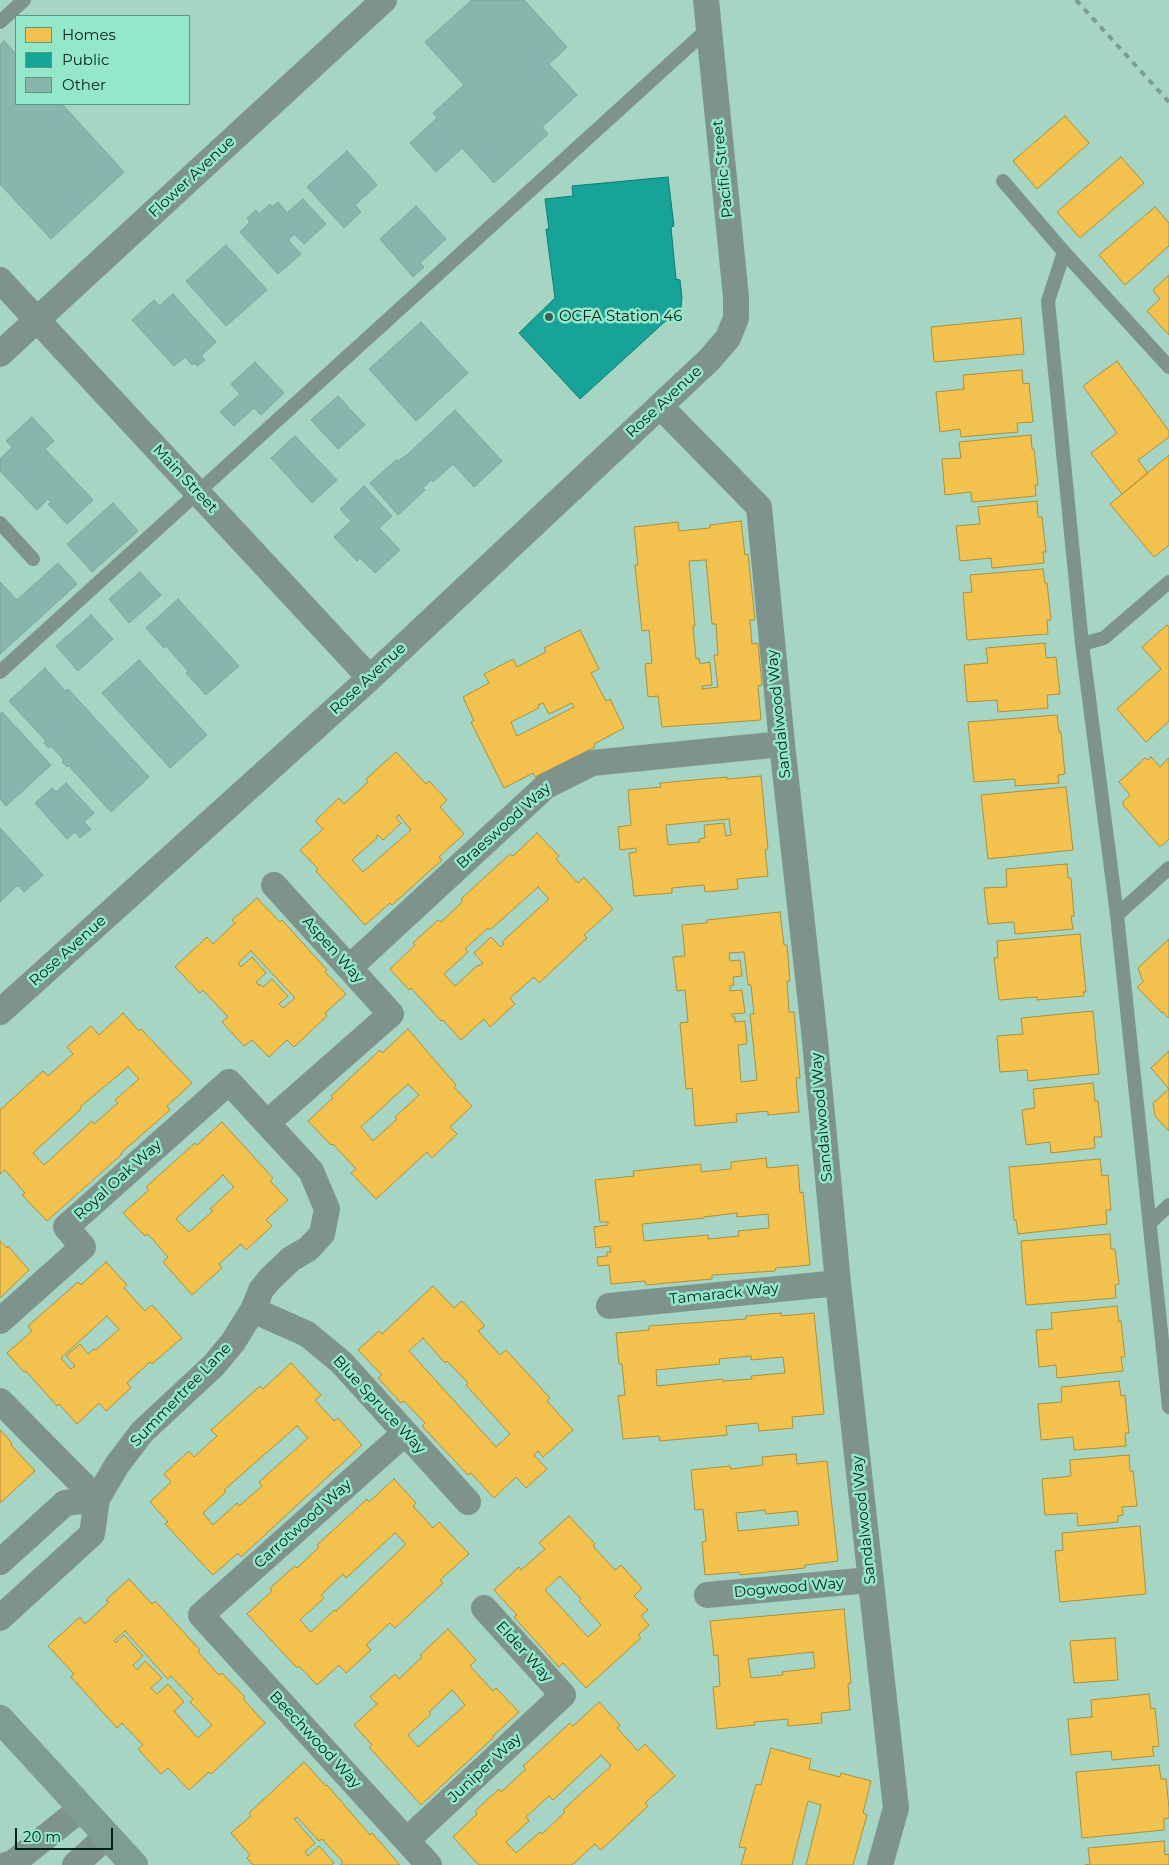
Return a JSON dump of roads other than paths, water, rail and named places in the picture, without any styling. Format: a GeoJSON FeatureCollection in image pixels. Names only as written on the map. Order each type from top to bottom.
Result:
{"type":"FeatureCollection","features":[{"type":"Feature","properties":{"kind":"main road"},"geometry":{"type":"LineString","coordinates":[[0,1719],[134,1865]]}},
{"type":"Feature","properties":{"kind":"street","name":"Flower Avenue"},"geometry":{"type":"LineString","coordinates":[[0,354],[384,0]]}},
{"type":"Feature","properties":{"kind":"street","name":"Pacific Street"},"geometry":{"type":"LineString","coordinates":[[706,0],[736,297],[736,318],[728,338]]}},
{"type":"Feature","properties":{"kind":"street","name":"Main Street"},"geometry":{"type":"LineString","coordinates":[[0,280],[370,678]]}},
{"type":"Feature","properties":{"kind":"street","name":"Rose Avenue"},"geometry":{"type":"LineString","coordinates":[[0,1012],[370,678],[709,360],[728,338]]}},
{"type":"Feature","properties":{"kind":"street","name":"Sandalwood Way"},"geometry":{"type":"LineString","coordinates":[[660,406],[759,506],[782,744],[815,1040],[838,1282],[896,1808],[880,1865]]}},
{"type":"Feature","properties":{"kind":"street","name":"Braeswood Way"},"geometry":{"type":"LineString","coordinates":[[349,968],[546,786],[592,763],[782,744]]}},
{"type":"Feature","properties":{"kind":"street","name":"Aspen Way"},"geometry":{"type":"LineString","coordinates":[[267,1123],[391,1014],[274,885]]}},
{"type":"Feature","properties":{"kind":"street","name":"Summertree Lane"},"geometry":{"type":"LineString","coordinates":[[0,1618],[92,1534],[97,1499],[117,1465],[142,1432],[214,1365],[234,1342],[253,1310],[261,1290],[269,1280],[292,1259],[308,1249],[322,1234],[327,1209],[311,1171],[230,1082]]}},
{"type":"Feature","properties":{"kind":"street","name":"Royal Oak Way"},"geometry":{"type":"LineString","coordinates":[[0,1321],[83,1247],[66,1227],[230,1082]]}},
{"type":"Feature","properties":{"kind":"street","name":"Tamarack Way"},"geometry":{"type":"LineString","coordinates":[[609,1306],[838,1282]]}},
{"type":"Feature","properties":{"kind":"street","name":"Blue Spruce Way"},"geometry":{"type":"LineString","coordinates":[[253,1310],[307,1334],[341,1362],[468,1502]]}},
{"type":"Feature","properties":{"kind":"street"},"geometry":{"type":"LineString","coordinates":[[0,1401],[97,1499]]}},
{"type":"Feature","properties":{"kind":"street","name":"Carrotwood Way"},"geometry":{"type":"LineString","coordinates":[[201,1615],[406,1433]]}},
{"type":"Feature","properties":{"kind":"street"},"geometry":{"type":"LineString","coordinates":[[0,1562],[65,1503],[97,1499]]}},
{"type":"Feature","properties":{"kind":"street","name":"Dogwood Way"},"geometry":{"type":"LineString","coordinates":[[707,1595],[870,1580]]}},
{"type":"Feature","properties":{"kind":"street","name":"Elder Way"},"geometry":{"type":"LineString","coordinates":[[484,1608],[563,1695]]}},
{"type":"Feature","properties":{"kind":"street","name":"Beechwood Way"},"geometry":{"type":"LineString","coordinates":[[201,1615],[429,1865]]}},
{"type":"Feature","properties":{"kind":"street","name":"Juniper Way"},"geometry":{"type":"LineString","coordinates":[[407,1840],[563,1695]]}},
{"type":"Feature","properties":{"kind":"street"},"geometry":{"type":"LineString","coordinates":[[6,1865],[13,1863],[82,1808]]}},
{"type":"Feature","properties":{"kind":"street"},"geometry":{"type":"LineString","coordinates":[[75,1865],[108,1836]]}},
{"type":"Feature","properties":{"kind":"lane"},"geometry":{"type":"LineString","coordinates":[[0,22],[24,0]]}},
{"type":"Feature","properties":{"kind":"lane"},"geometry":{"type":"LineString","coordinates":[[0,672],[709,28]]}},
{"type":"Feature","properties":{"kind":"lane"},"geometry":{"type":"LineString","coordinates":[[1004,182],[1064,252],[1169,367]]}},
{"type":"Feature","properties":{"kind":"lane"},"geometry":{"type":"LineString","coordinates":[[1064,252],[1048,301],[1082,644],[1117,915],[1169,1407]]}},
{"type":"Feature","properties":{"kind":"lane"},"geometry":{"type":"LineString","coordinates":[[0,523],[33,559]]}},
{"type":"Feature","properties":{"kind":"lane"},"geometry":{"type":"LineString","coordinates":[[1082,644],[1104,638],[1169,582]]}},
{"type":"Feature","properties":{"kind":"lane"},"geometry":{"type":"LineString","coordinates":[[1117,915],[1169,868]]}},
{"type":"Feature","properties":{"kind":"lane"},"geometry":{"type":"LineString","coordinates":[[1150,1223],[1169,1205]]}},
{"type":"Feature","properties":{"kind":"railway"},"geometry":{"type":"LineString","coordinates":[[1076,0],[1169,102]]}},
{"type":"Feature","properties":{"kind":"place","name":"OCFA Station 46"},"geometry":{"type":"Point","coordinates":[549,317]}}]}
